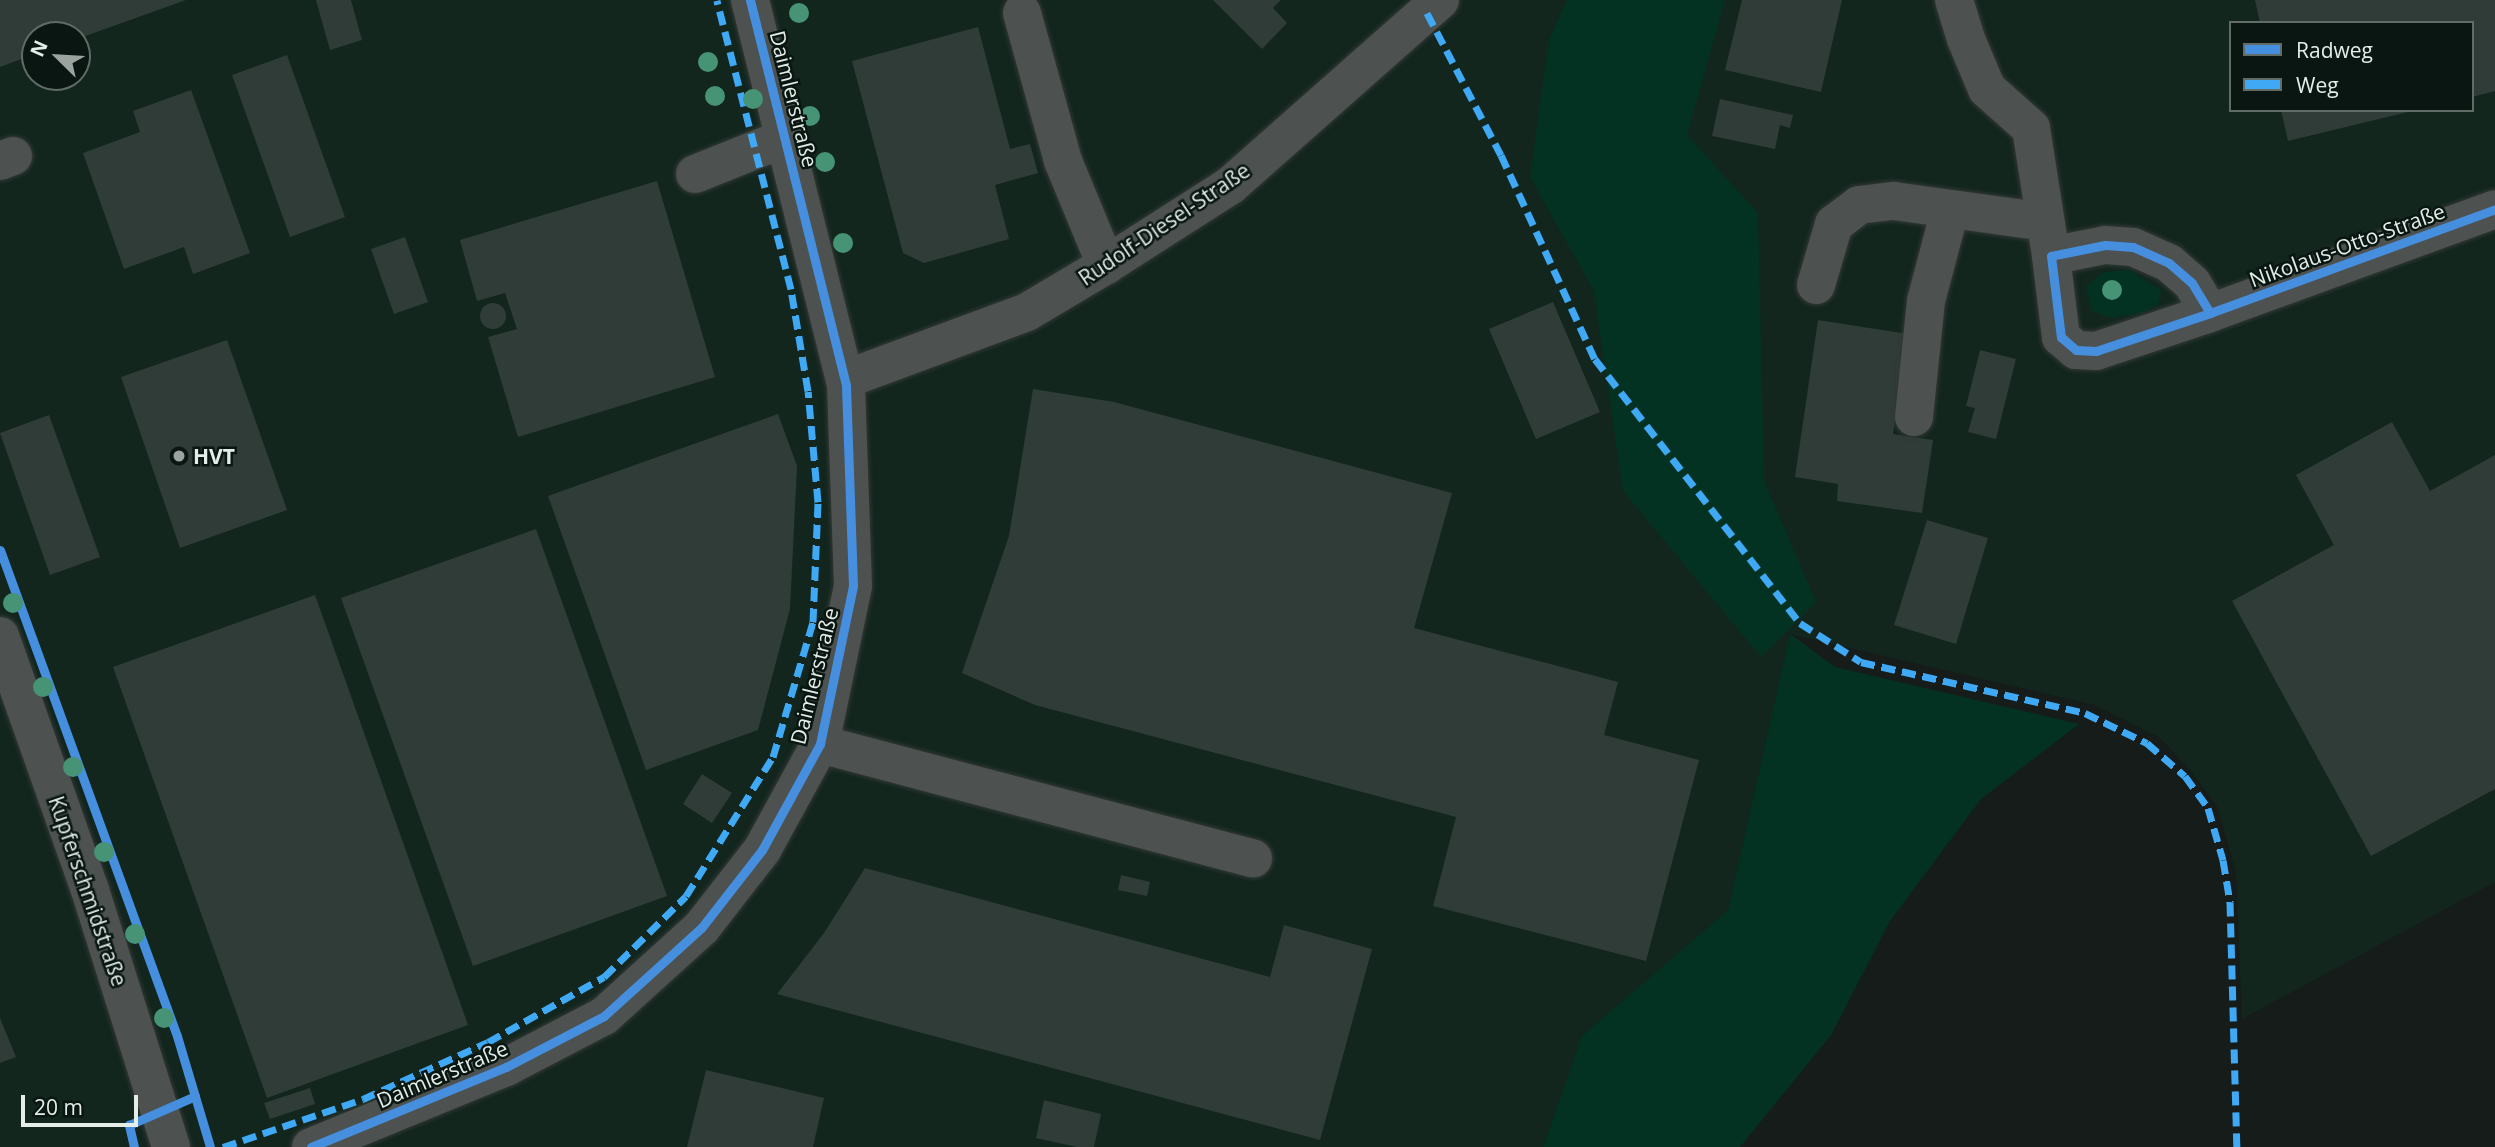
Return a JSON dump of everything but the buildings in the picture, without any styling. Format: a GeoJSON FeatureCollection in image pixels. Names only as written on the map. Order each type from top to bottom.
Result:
{"type":"FeatureCollection","features":[{"type":"Feature","properties":{"kind":"street","name":"Daimlerstraße"},"geometry":{"type":"LineString","coordinates":[[312,1147],[506,1067],[604,1016],[702,927],[762,850],[820,744],[853,586],[846,379],[750,0]]}},
{"type":"Feature","properties":{"kind":"street","name":"Rudolf-Diesel-Straße"},"geometry":{"type":"LineString","coordinates":[[846,379],[1027,312],[1106,265],[1231,185],[1440,0]]}},
{"type":"Feature","properties":{"kind":"street","name":"Nikolaus-Otto-Straße"},"geometry":{"type":"LineString","coordinates":[[1954,0],[1965,39],[1987,89],[2031,128],[2061,337],[2076,350],[2096,351],[2210,313],[2495,209]]}},
{"type":"Feature","properties":{"kind":"street"},"geometry":{"type":"LineString","coordinates":[[1022,13],[1063,161],[1106,265]]}},
{"type":"Feature","properties":{"kind":"street"},"geometry":{"type":"LineString","coordinates":[[695,174],[785,138]]}},
{"type":"Feature","properties":{"kind":"street"},"geometry":{"type":"LineString","coordinates":[[1816,285],[1834,224],[1859,205],[1894,201],[1950,210],[2048,239],[2133,247],[2176,270],[2192,283],[2210,313]]}},
{"type":"Feature","properties":{"kind":"street"},"geometry":{"type":"LineString","coordinates":[[1914,417],[1926,301],[1950,210]]}},
{"type":"Feature","properties":{"kind":"street","name":"Kupferschmidstraße"},"geometry":{"type":"LineString","coordinates":[[0,636],[90,890],[171,1147]]}},
{"type":"Feature","properties":{"kind":"street","name":"Daimlerstraße"},"geometry":{"type":"LineString","coordinates":[[820,744],[1253,858]]}},
{"type":"Feature","properties":{"kind":"shaded area"},"geometry":{"type":"Polygon","coordinates":[[[0,0],[2495,0],[2495,882],[2242,1019],[2236,871],[2217,806],[2192,772],[2159,737],[2095,705],[1790,634],[1728,910],[1582,1036],[1543,1147],[0,1147],[0,0]]]}},
{"type":"Feature","properties":{"kind":"green space"},"geometry":{"type":"Polygon","coordinates":[[[1567,0],[1725,0],[1687,135],[1758,213],[1764,481],[1816,602],[1761,657],[1623,491],[1594,291],[1530,177],[1549,40],[1567,0]]]}},
{"type":"Feature","properties":{"kind":"green space"},"geometry":{"type":"Polygon","coordinates":[[[2129,270],[2161,290],[2158,305],[2143,313],[2111,318],[2092,311],[2086,287],[2103,272],[2129,270]]]}},
{"type":"Feature","properties":{"kind":"green space"},"geometry":{"type":"Polygon","coordinates":[[[1790,634],[1835,667],[2079,724],[1981,799],[1890,921],[1831,1035],[1740,1147],[1543,1147],[1582,1036],[1728,910],[1790,634]]]}},
{"type":"Feature","properties":{"kind":"marked path"},"geometry":{"type":"LineString","coordinates":[[223,1147],[363,1099],[488,1042],[604,977],[686,896],[773,757],[813,622],[818,502],[808,391],[791,289],[717,0]]}},
{"type":"Feature","properties":{"kind":"marked path"},"geometry":{"type":"LineString","coordinates":[[1427,13],[1501,155],[1595,359],[1800,623],[1861,662],[2085,713],[2147,743],[2185,776],[2208,808],[2223,860],[2230,902],[2237,1147]]}},
{"type":"Feature","properties":{"kind":"cycle path"},"geometry":{"type":"LineString","coordinates":[[311,1147],[506,1067],[604,1016],[702,927],[762,850],[820,744],[853,586],[846,385],[750,0]]}},
{"type":"Feature","properties":{"kind":"cycle path"},"geometry":{"type":"LineString","coordinates":[[2210,313],[2192,283],[2169,263],[2133,247],[2105,245],[2051,256],[2061,337],[2076,350],[2096,351],[2210,313],[2495,209]]}},
{"type":"Feature","properties":{"kind":"cycle path"},"geometry":{"type":"LineString","coordinates":[[0,550],[177,1036],[210,1147]]}},
{"type":"Feature","properties":{"kind":"cycle path"},"geometry":{"type":"LineString","coordinates":[[134,1147],[129,1125],[195,1096]]}},
{"type":"Feature","properties":{"kind":"place","name":"HVT"},"geometry":{"type":"Point","coordinates":[179,456]}}]}
